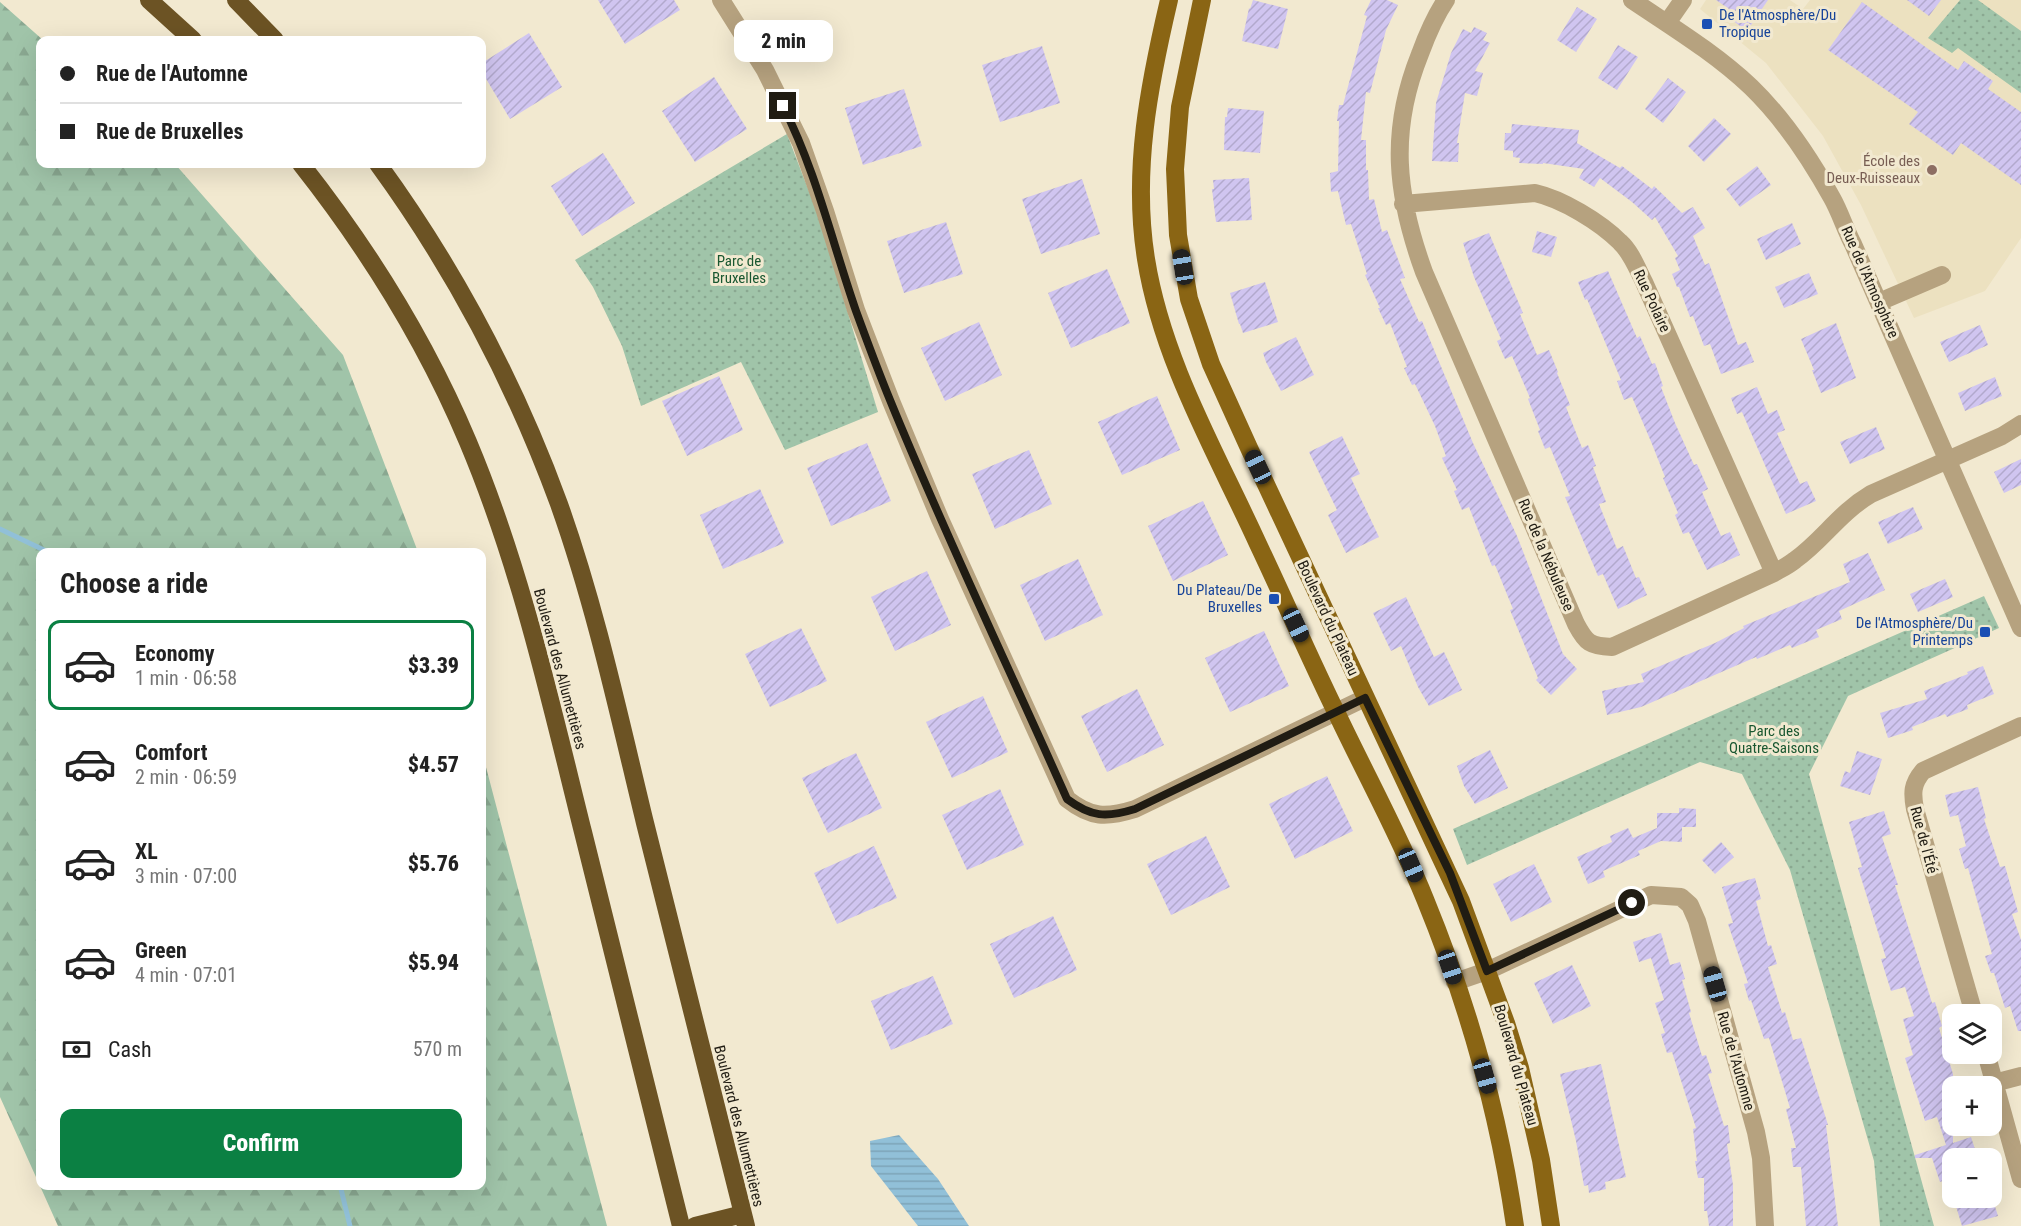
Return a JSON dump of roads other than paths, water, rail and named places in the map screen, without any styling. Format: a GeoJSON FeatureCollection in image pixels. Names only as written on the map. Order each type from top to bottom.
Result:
{"type":"FeatureCollection","features":[{"type":"Feature","properties":{"kind":"highway"},"geometry":{"type":"LineString","coordinates":[[149,0],[189,36]]}},
{"type":"Feature","properties":{"kind":"highway"},"geometry":{"type":"LineString","coordinates":[[236,0],[271,36]]}},
{"type":"Feature","properties":{"kind":"highway","name":"Boulevard des Allumettières"},"geometry":{"type":"LineString","coordinates":[[304,168],[336,210],[403,311],[447,395],[488,494],[532,628],[681,1226]]}},
{"type":"Feature","properties":{"kind":"highway","name":"Boulevard des Allumettières"},"geometry":{"type":"LineString","coordinates":[[381,168],[432,245],[484,335],[526,421],[560,506],[598,631],[744,1220]]}},
{"type":"Feature","properties":{"kind":"highway"},"geometry":{"type":"LineString","coordinates":[[695,1226],[744,1220]]}},
{"type":"Feature","properties":{"kind":"main road"},"geometry":{"type":"LineString","coordinates":[[1169,0],[1148,92],[1142,154],[1142,227],[1154,297],[1183,382],[1336,712],[1411,865],[1436,927],[1490,1093],[1507,1170],[1515,1226]]}},
{"type":"Feature","properties":{"kind":"main road","name":"Boulevard du Plateau"},"geometry":{"type":"LineString","coordinates":[[1202,0],[1181,98],[1175,169],[1178,235],[1189,299],[1211,364],[1365,698],[1450,873],[1506,1023],[1532,1114],[1551,1226]]}},
{"type":"Feature","properties":{"kind":"street"},"geometry":{"type":"LineString","coordinates":[[721,0],[765,70],[801,143],[856,310],[891,401],[940,519],[1067,799],[1081,810],[1097,815],[1115,815],[1135,809],[1365,698]]}},
{"type":"Feature","properties":{"kind":"street","name":"Rue de la Nébuleuse"},"geometry":{"type":"LineString","coordinates":[[1446,0],[1425,42],[1404,102],[1400,141],[1400,182],[1403,204],[1414,246],[1424,272],[1584,639],[1594,646],[1612,647],[1774,573],[1796,560],[1843,513],[1859,501],[2002,436],[2021,424]]}},
{"type":"Feature","properties":{"kind":"street","name":"Rue de l'Atmosphère"},"geometry":{"type":"LineString","coordinates":[[1632,0],[1728,67],[1751,87],[1806,155],[1832,198],[2021,628]]}},
{"type":"Feature","properties":{"kind":"street"},"geometry":{"type":"LineString","coordinates":[[1667,23],[1683,0]]}},
{"type":"Feature","properties":{"kind":"street","name":"Rue Polaire"},"geometry":{"type":"LineString","coordinates":[[1403,204],[1535,193],[1551,196],[1567,204],[1621,242],[1644,282],[1774,573]]}},
{"type":"Feature","properties":{"kind":"street"},"geometry":{"type":"LineString","coordinates":[[1879,302],[1942,275]]}},
{"type":"Feature","properties":{"kind":"street","name":"Rue de l'Été"},"geometry":{"type":"LineString","coordinates":[[1971,1004],[1915,809],[1914,781],[1929,767],[2021,726]]}},
{"type":"Feature","properties":{"kind":"street","name":"Rue de l'Automne"},"geometry":{"type":"LineString","coordinates":[[1455,982],[1487,971],[1651,895],[1681,897],[1690,905],[1697,921],[1756,1132],[1761,1158],[1765,1226]]}},
{"type":"Feature","properties":{"kind":"street"},"geometry":{"type":"LineString","coordinates":[[2002,1081],[2021,1076]]}},
{"type":"Feature","properties":{"kind":"street"},"geometry":{"type":"LineString","coordinates":[[2002,1111],[2021,1179]]}},
{"type":"Feature","properties":{"kind":"water"},"geometry":{"type":"Polygon","coordinates":[[[899,1135],[938,1179],[969,1226],[918,1226],[871,1166],[870,1141],[899,1135]]]}},
{"type":"Feature","properties":{"kind":"waterway"},"geometry":{"type":"LineString","coordinates":[[0,529],[40,548]]}},
{"type":"Feature","properties":{"kind":"waterway"},"geometry":{"type":"LineString","coordinates":[[341,1190],[350,1226]]}},
{"type":"Feature","properties":{"kind":"place","name":"De l'Atmosphère/Du Tropique"},"geometry":{"type":"Point","coordinates":[1707,24]}},
{"type":"Feature","properties":{"kind":"place","name":"École des Deux-Ruisseaux"},"geometry":{"type":"Point","coordinates":[1932,170]}},
{"type":"Feature","properties":{"kind":"place","name":"Du Plateau/De Bruxelles"},"geometry":{"type":"Point","coordinates":[1274,599]}},
{"type":"Feature","properties":{"kind":"place","name":"De l'Atmosphère/Du Printemps"},"geometry":{"type":"Point","coordinates":[1985,632]}},
{"type":"Feature","properties":{"kind":"park label","name":"Parc de Bruxelles"},"geometry":{"type":"Point","coordinates":[739,270]}},
{"type":"Feature","properties":{"kind":"park label","name":"Parc des Quatre-Saisons"},"geometry":{"type":"Point","coordinates":[1774,740]}}]}
